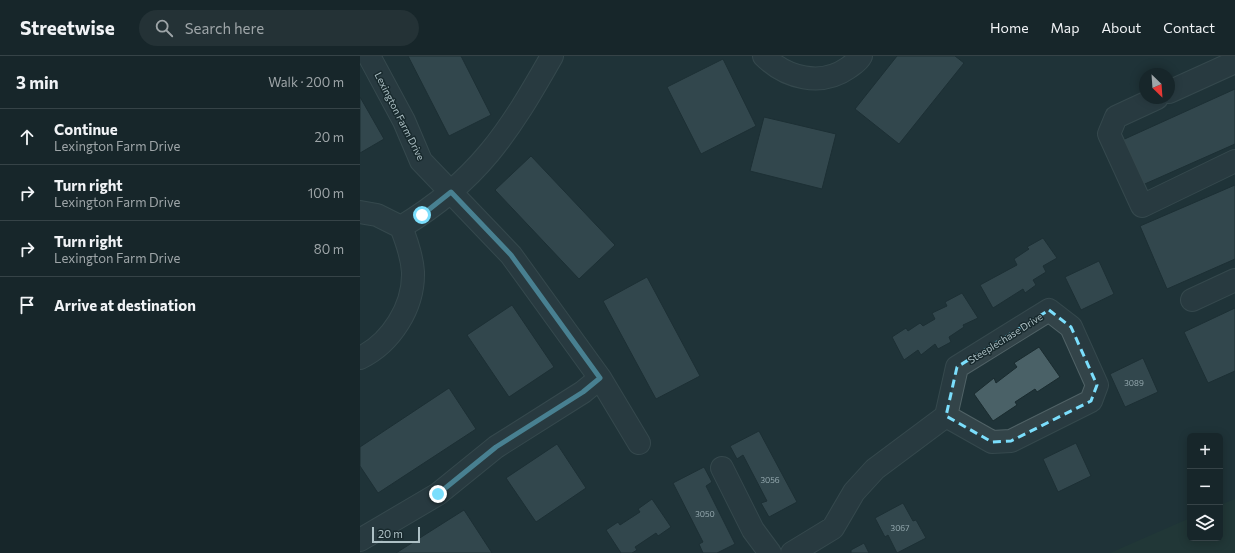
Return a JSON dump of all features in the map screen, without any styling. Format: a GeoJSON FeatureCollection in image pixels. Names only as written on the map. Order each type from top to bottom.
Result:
{"type":"FeatureCollection","features":[{"type":"Feature","properties":{"kind":"street","name":"Lexington Farm Drive"},"geometry":{"type":"LineString","coordinates":[[369,56],[404,121],[421,161],[511,255],[600,378],[639,442]]}},
{"type":"Feature","properties":{"kind":"street"},"geometry":{"type":"LineString","coordinates":[[402,227],[422,215],[451,192],[476,168],[507,132],[552,56]]}},
{"type":"Feature","properties":{"kind":"street"},"geometry":{"type":"LineString","coordinates":[[764,56],[771,63],[792,74],[815,80],[838,75],[858,61],[861,56]]}},
{"type":"Feature","properties":{"kind":"street"},"geometry":{"type":"LineString","coordinates":[[1175,89],[1235,62]]}},
{"type":"Feature","properties":{"kind":"street"},"geometry":{"type":"LineString","coordinates":[[1144,104],[1116,117],[1109,134],[1142,206],[1235,161]]}},
{"type":"Feature","properties":{"kind":"street"},"geometry":{"type":"LineString","coordinates":[[360,212],[377,215],[402,227],[410,250],[413,274],[410,297],[401,319],[387,338],[369,354],[360,358]]}},
{"type":"Feature","properties":{"kind":"street"},"geometry":{"type":"LineString","coordinates":[[1192,300],[1235,280]]}},
{"type":"Feature","properties":{"kind":"street","name":"Steeplechase Drive"},"geometry":{"type":"LineString","coordinates":[[1049,310],[1071,327],[1097,385],[1091,402],[1011,441],[992,442],[946,416],[957,367],[1049,310]]}},
{"type":"Feature","properties":{"kind":"street"},"geometry":{"type":"LineString","coordinates":[[360,540],[438,494],[496,447],[583,392],[600,378]]}},
{"type":"Feature","properties":{"kind":"street"},"geometry":{"type":"LineString","coordinates":[[792,553],[833,528],[854,492],[875,469],[946,416]]}},
{"type":"Feature","properties":{"kind":"street"},"geometry":{"type":"LineString","coordinates":[[722,468],[753,530],[770,553]]}},
{"type":"Feature","properties":{"kind":"highlighted area"},"geometry":{"type":"Polygon","coordinates":[[[1049,310],[1071,327],[1097,385],[1091,401],[1011,441],[992,442],[946,416],[957,367],[1049,310]]]}},
{"type":"Feature","properties":{"kind":"green space"},"geometry":{"type":"Polygon","coordinates":[[[1235,499],[1235,553],[1110,553],[1187,519],[1187,541],[1223,541],[1223,504],[1235,499]]]}},
{"type":"Feature","properties":{"kind":"building"},"geometry":{"type":"Polygon","coordinates":[[[408,56],[461,56],[491,115],[449,136],[408,56]]]}},
{"type":"Feature","properties":{"kind":"building"},"geometry":{"type":"Polygon","coordinates":[[[897,56],[955,56],[964,63],[899,144],[855,109],[897,56]]]}},
{"type":"Feature","properties":{"kind":"building"},"geometry":{"type":"Polygon","coordinates":[[[723,59],[756,126],[701,154],[667,87],[723,59]]]}},
{"type":"Feature","properties":{"kind":"building"},"geometry":{"type":"Polygon","coordinates":[[[1235,89],[1235,144],[1138,187],[1118,142],[1235,89]]]}},
{"type":"Feature","properties":{"kind":"building"},"geometry":{"type":"Polygon","coordinates":[[[360,97],[384,139],[360,153],[360,97]]]}},
{"type":"Feature","properties":{"kind":"building"},"geometry":{"type":"Polygon","coordinates":[[[764,117],[836,134],[822,189],[750,171],[764,117]]]}},
{"type":"Feature","properties":{"kind":"building"},"geometry":{"type":"Polygon","coordinates":[[[531,156],[615,245],[579,279],[495,190],[531,156]]]}},
{"type":"Feature","properties":{"kind":"building"},"geometry":{"type":"Polygon","coordinates":[[[1235,185],[1235,259],[1167,289],[1140,226],[1235,185]]]}},
{"type":"Feature","properties":{"kind":"building"},"geometry":{"type":"Polygon","coordinates":[[[1043,238],[1057,258],[1043,266],[1046,272],[1033,280],[1036,285],[1025,293],[1023,289],[993,308],[980,285],[1017,265],[1014,259],[1029,249],[1027,247],[1043,238]]]}},
{"type":"Feature","properties":{"kind":"building"},"geometry":{"type":"Polygon","coordinates":[[[1099,261],[1114,294],[1081,310],[1065,277],[1099,261]]]}},
{"type":"Feature","properties":{"kind":"building"},"geometry":{"type":"Polygon","coordinates":[[[647,277],[700,376],[656,399],[603,301],[647,277]]]}},
{"type":"Feature","properties":{"kind":"building"},"geometry":{"type":"Polygon","coordinates":[[[962,293],[978,318],[963,325],[964,327],[949,337],[951,342],[938,349],[935,344],[921,355],[918,350],[904,360],[892,337],[906,328],[908,331],[920,323],[923,326],[935,319],[932,313],[947,306],[945,302],[962,293]]]}},
{"type":"Feature","properties":{"kind":"building"},"geometry":{"type":"Polygon","coordinates":[[[512,305],[554,367],[509,397],[467,335],[512,305]]]}},
{"type":"Feature","properties":{"kind":"building"},"geometry":{"type":"Polygon","coordinates":[[[1235,308],[1235,371],[1208,383],[1184,332],[1235,308]]]}},
{"type":"Feature","properties":{"kind":"building"},"geometry":{"type":"Polygon","coordinates":[[[1039,347],[1060,377],[1037,392],[1035,389],[1015,402],[1017,405],[993,421],[974,394],[994,378],[996,383],[1017,367],[1014,363],[1039,347]]]}},
{"type":"Feature","properties":{"kind":"building"},"geometry":{"type":"Polygon","coordinates":[[[1143,358],[1158,392],[1125,407],[1110,374],[1143,358]]]}},
{"type":"Feature","properties":{"kind":"building"},"geometry":{"type":"Polygon","coordinates":[[[449,388],[476,429],[378,493],[360,466],[360,447],[449,388]]]}},
{"type":"Feature","properties":{"kind":"building"},"geometry":{"type":"Polygon","coordinates":[[[759,431],[797,502],[769,517],[761,503],[767,501],[743,455],[737,459],[730,446],[759,431]]]}},
{"type":"Feature","properties":{"kind":"building"},"geometry":{"type":"Polygon","coordinates":[[[1076,443],[1091,476],[1058,492],[1043,459],[1076,443]]]}},
{"type":"Feature","properties":{"kind":"building"},"geometry":{"type":"Polygon","coordinates":[[[557,444],[586,488],[536,522],[506,478],[557,444]]]}},
{"type":"Feature","properties":{"kind":"building"},"geometry":{"type":"Polygon","coordinates":[[[704,467],[712,482],[706,486],[735,544],[717,553],[703,553],[699,544],[703,542],[673,483],[704,467]]]}},
{"type":"Feature","properties":{"kind":"building"},"geometry":{"type":"Polygon","coordinates":[[[652,499],[671,527],[658,536],[656,533],[635,547],[637,550],[632,553],[621,553],[606,530],[618,522],[620,525],[640,512],[638,509],[652,499]]]}},
{"type":"Feature","properties":{"kind":"building"},"geometry":{"type":"Polygon","coordinates":[[[903,503],[913,521],[916,520],[926,538],[897,553],[888,535],[885,537],[875,518],[903,503]]]}},
{"type":"Feature","properties":{"kind":"building"},"geometry":{"type":"Polygon","coordinates":[[[464,510],[492,553],[396,553],[464,510]]]}},
{"type":"Feature","properties":{"kind":"building"},"geometry":{"type":"Polygon","coordinates":[[[864,543],[869,553],[851,553],[851,550],[864,543]]]}},
{"type":"Feature","properties":{"kind":"route"},"geometry":{"type":"LineString","coordinates":[[422,215],[451,192],[511,255],[600,378],[583,392],[496,447],[438,494]]}}]}
